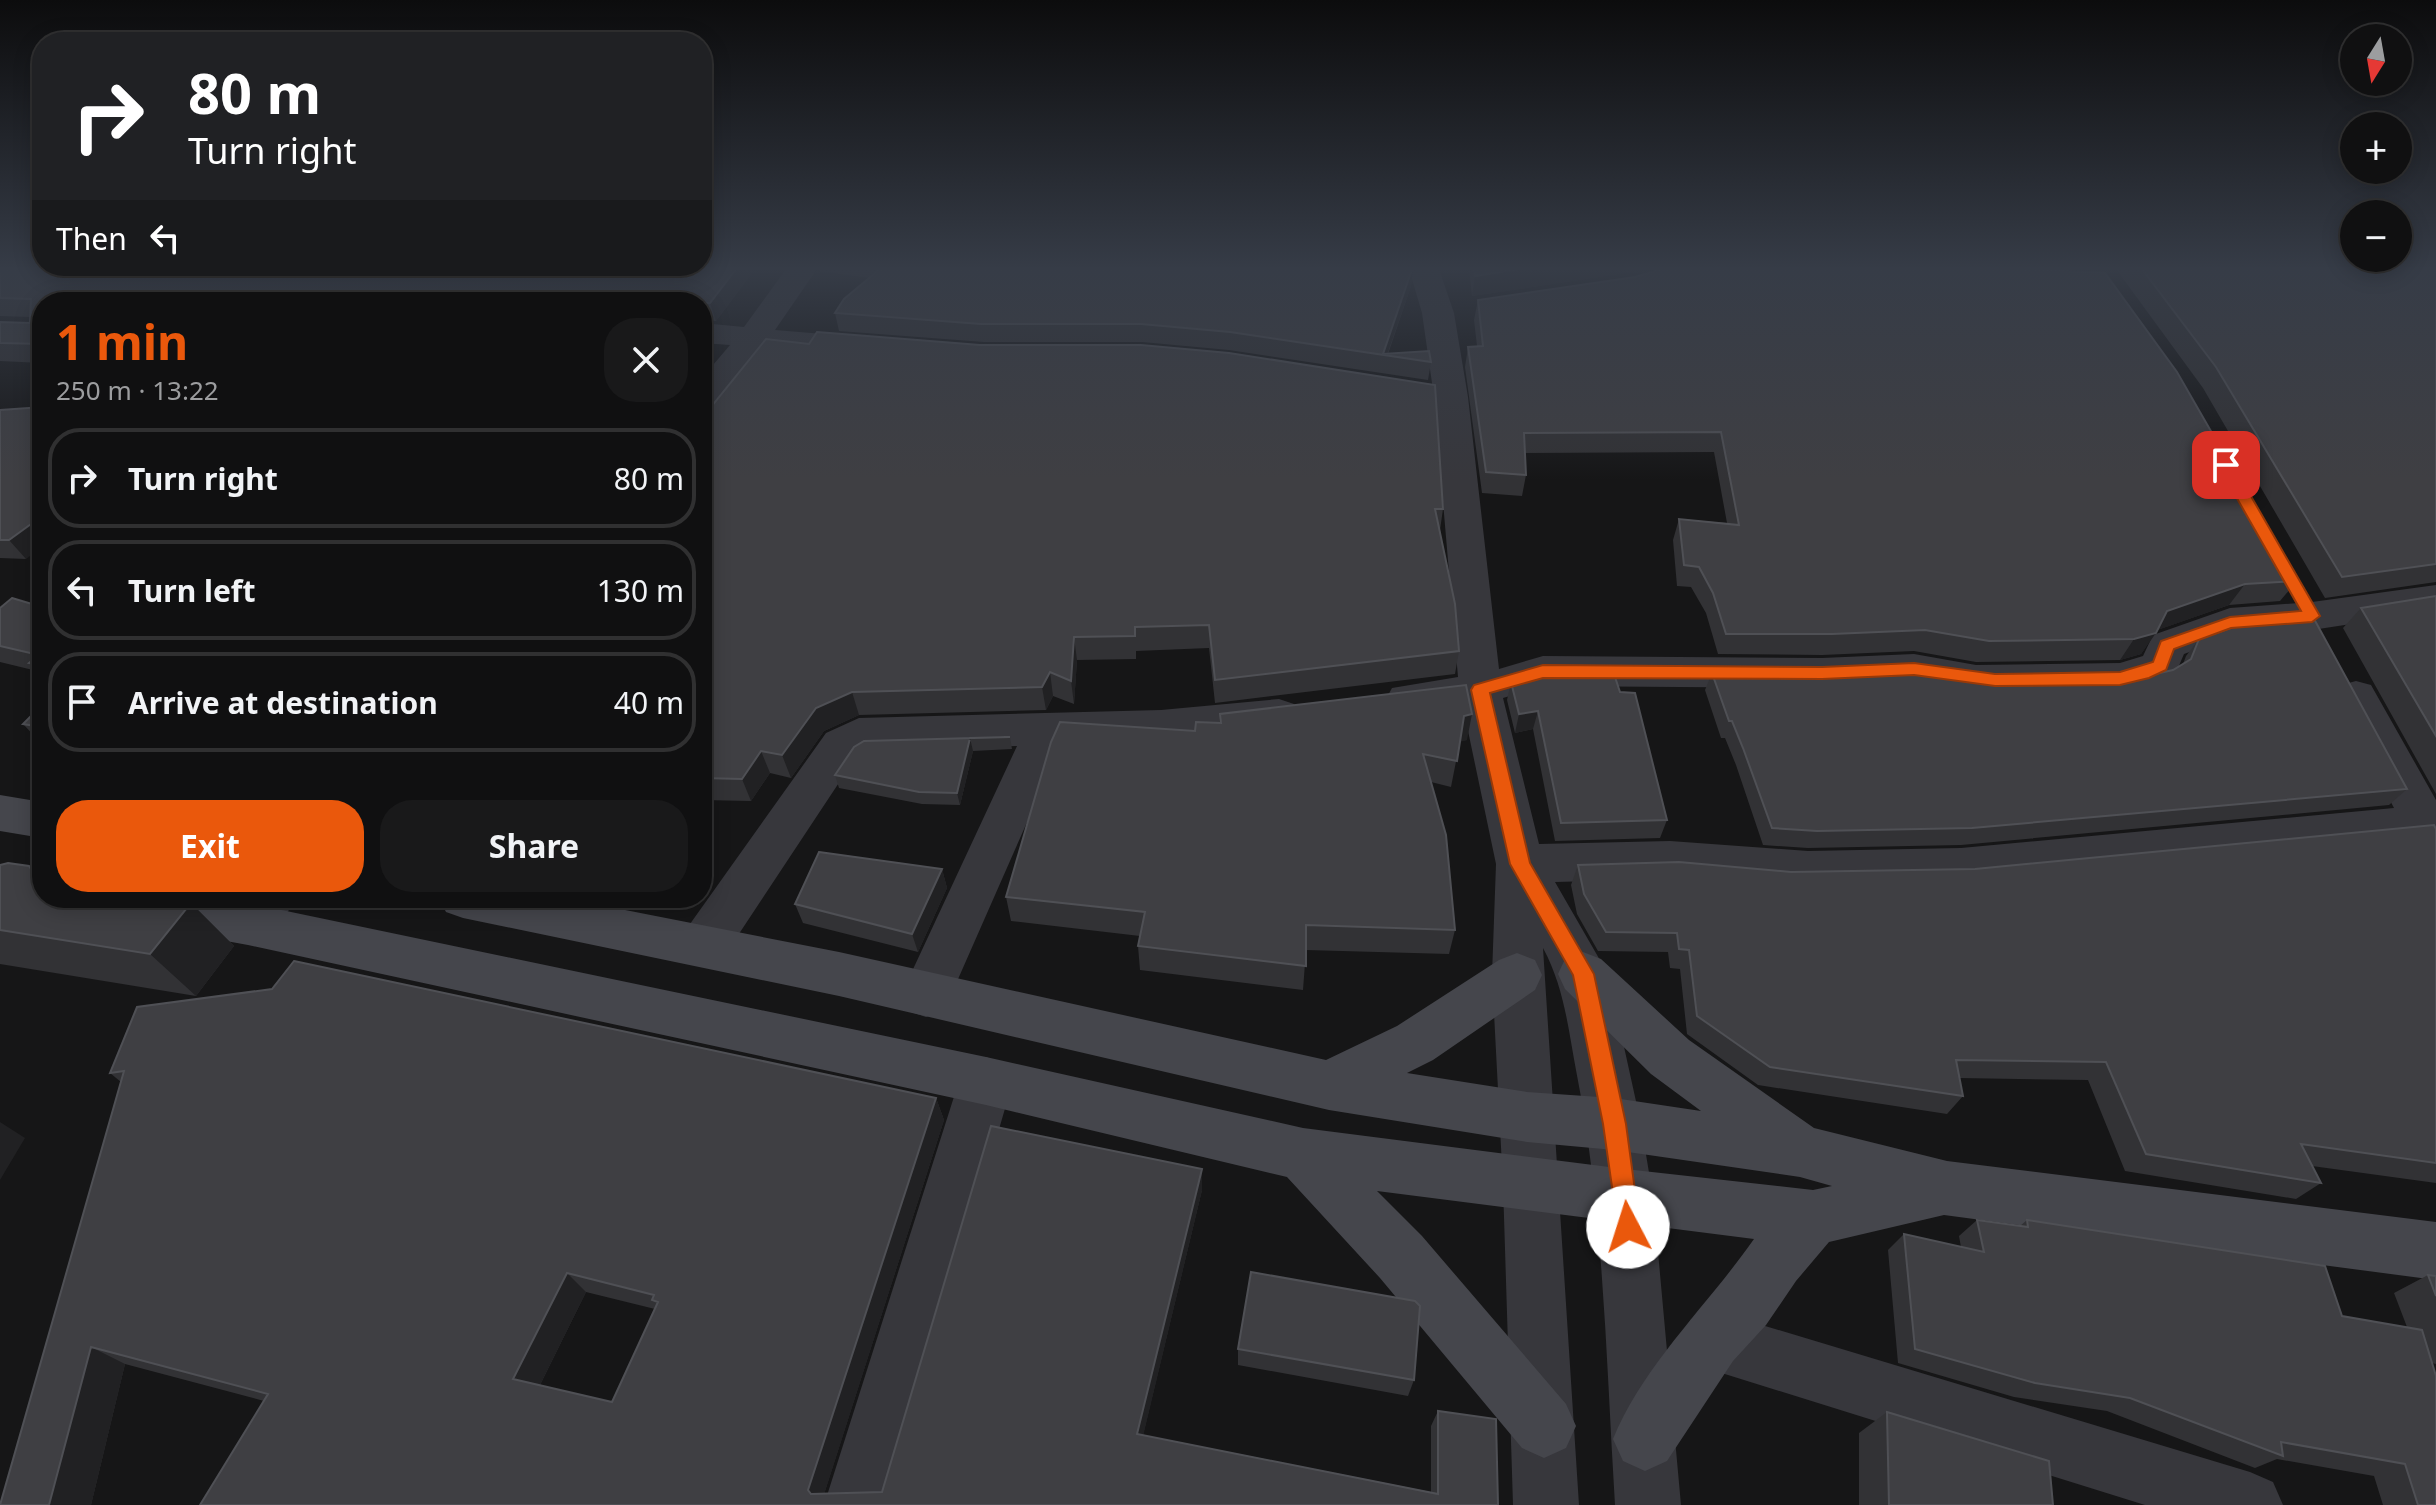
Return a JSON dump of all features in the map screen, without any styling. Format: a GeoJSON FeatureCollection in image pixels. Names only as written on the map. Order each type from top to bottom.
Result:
{"type":"FeatureCollection","features":[{"type":"Feature","properties":{"kind":"street"},"geometry":{"type":"LineString","coordinates":[[712,387],[752,339]]}},
{"type":"Feature","properties":{"kind":"street"},"geometry":{"type":"LineString","coordinates":[[755,339],[896,350]]}},
{"type":"Feature","properties":{"kind":"street"},"geometry":{"type":"LineString","coordinates":[[1447,339],[1436,395],[1469,555],[1480,690],[1520,864],[1517,975],[1531,1185],[1546,1505]]}},
{"type":"Feature","properties":{"kind":"street"},"geometry":{"type":"LineString","coordinates":[[1374,703],[1480,690],[1543,671],[1822,673],[1914,669],[1976,680],[2120,678],[2143,674],[2160,665],[2167,645],[2219,626],[2320,630],[2436,598]]}},
{"type":"Feature","properties":{"kind":"street"},"geometry":{"type":"LineString","coordinates":[[1520,864],[1670,860],[1808,870],[1961,867],[2431,833],[2320,630]]}},
{"type":"Feature","properties":{"kind":"street"},"geometry":{"type":"LineString","coordinates":[[703,946],[841,745],[859,734],[1161,726],[1314,711]]}},
{"type":"Feature","properties":{"kind":"street"},"geometry":{"type":"LineString","coordinates":[[926,995],[1046,730]]}},
{"type":"Feature","properties":{"kind":"street"},"geometry":{"type":"LineString","coordinates":[[0,813],[32,818]]}},
{"type":"Feature","properties":{"kind":"street"},"geometry":{"type":"LineString","coordinates":[[1520,864],[1583,974],[1670,1057],[1800,1151]]}},
{"type":"Feature","properties":{"kind":"street"},"geometry":{"type":"LineString","coordinates":[[223,908],[260,911],[1303,1154],[1625,1197],[1813,1218],[1947,1188]]}},
{"type":"Feature","properties":{"kind":"street"},"geometry":{"type":"LineString","coordinates":[[513,908],[703,946],[1329,1085],[1527,1117],[1614,1124],[1800,1151],[1947,1188],[2436,1251]]}},
{"type":"Feature","properties":{"kind":"street"},"geometry":{"type":"LineString","coordinates":[[1583,974],[1614,1124],[1625,1197],[1648,1505]]}},
{"type":"Feature","properties":{"kind":"street"},"geometry":{"type":"LineString","coordinates":[[1329,1085],[1415,1043],[1517,975]]}},
{"type":"Feature","properties":{"kind":"street"},"geometry":{"type":"LineString","coordinates":[[857,1505],[986,1081]]}},
{"type":"Feature","properties":{"kind":"street"},"geometry":{"type":"LineString","coordinates":[[1303,1154],[1401,1257],[1544,1426]]}},
{"type":"Feature","properties":{"kind":"street"},"geometry":{"type":"LineString","coordinates":[[1645,1439],[1712,1340],[1745,1304],[1775,1260],[1813,1218]]}},
{"type":"Feature","properties":{"kind":"street"},"geometry":{"type":"LineString","coordinates":[[1712,1340],[2250,1505]]}},
{"type":"Feature","properties":{"kind":"building"},"geometry":{"type":"Polygon","coordinates":[[[0,339],[32,339],[32,344],[0,343],[0,339]]]}},
{"type":"Feature","properties":{"kind":"building"},"geometry":{"type":"Polygon","coordinates":[[[766,339],[809,344],[812,339],[908,339],[980,345],[1141,345],[1229,353],[1435,385],[1443,509],[1435,509],[1455,604],[1459,651],[1215,680],[1209,625],[1135,627],[1135,636],[1074,637],[1071,681],[1050,672],[1042,687],[852,692],[816,708],[782,755],[761,751],[742,779],[712,778],[712,406],[766,339]]]}},
{"type":"Feature","properties":{"kind":"building"},"geometry":{"type":"Polygon","coordinates":[[[1278,339],[1388,339],[1383,354],[1429,351],[1431,362],[1278,339]]]}},
{"type":"Feature","properties":{"kind":"building"},"geometry":{"type":"Polygon","coordinates":[[[1482,339],[2153,339],[2177,372],[2297,581],[2245,584],[2167,611],[2156,633],[2134,639],[1989,641],[1925,630],[1726,634],[1713,593],[1699,567],[1684,565],[1679,519],[1739,525],[1721,432],[1524,433],[1526,475],[1486,472],[1468,347],[1483,346],[1482,339]]]}},
{"type":"Feature","properties":{"kind":"building"},"geometry":{"type":"Polygon","coordinates":[[[2195,339],[2436,339],[2436,564],[2342,577],[2216,367],[2195,339]]]}},
{"type":"Feature","properties":{"kind":"building"},"geometry":{"type":"Polygon","coordinates":[[[32,408],[32,523],[9,540],[0,540],[0,410],[32,408]]]}},
{"type":"Feature","properties":{"kind":"building"},"geometry":{"type":"Polygon","coordinates":[[[2436,596],[2436,736],[2361,608],[2436,596]]]}},
{"type":"Feature","properties":{"kind":"building"},"geometry":{"type":"Polygon","coordinates":[[[12,598],[32,604],[32,653],[0,646],[0,608],[12,598]]]}},
{"type":"Feature","properties":{"kind":"building"},"geometry":{"type":"Polygon","coordinates":[[[2313,617],[2407,789],[1972,828],[1817,831],[1772,828],[1712,673],[1831,674],[1924,670],[1987,681],[2133,679],[2173,670],[2191,659],[2199,639],[2248,622],[2313,617]]]}},
{"type":"Feature","properties":{"kind":"building"},"geometry":{"type":"Polygon","coordinates":[[[1549,671],[1613,671],[1620,692],[1635,693],[1667,820],[1561,823],[1538,711],[1519,714],[1511,682],[1549,671]]]}},
{"type":"Feature","properties":{"kind":"building"},"geometry":{"type":"Polygon","coordinates":[[[1466,685],[1472,714],[1464,716],[1457,761],[1423,754],[1446,835],[1455,930],[1306,925],[1306,966],[1138,946],[1145,912],[1006,897],[1051,742],[1060,722],[1195,731],[1196,722],[1221,723],[1220,714],[1466,685]]]}},
{"type":"Feature","properties":{"kind":"building"},"geometry":{"type":"Polygon","coordinates":[[[32,715],[32,725],[23,724],[32,715]]]}},
{"type":"Feature","properties":{"kind":"building"},"geometry":{"type":"Polygon","coordinates":[[[970,738],[957,793],[919,792],[835,775],[854,747],[864,741],[970,738]]]}},
{"type":"Feature","properties":{"kind":"building"},"geometry":{"type":"Polygon","coordinates":[[[2434,825],[2436,1163],[2301,1144],[2321,1183],[2146,1154],[2106,1062],[1956,1060],[1963,1096],[1770,1067],[1697,1016],[1689,950],[1679,949],[1677,933],[1606,932],[1584,894],[1578,865],[1679,862],[1791,872],[1975,869],[2434,825]]]}},
{"type":"Feature","properties":{"kind":"building"},"geometry":{"type":"Polygon","coordinates":[[[819,852],[942,869],[912,934],[795,904],[819,852]]]}},
{"type":"Feature","properties":{"kind":"building"},"geometry":{"type":"Polygon","coordinates":[[[0,865],[29,866],[32,870],[32,908],[187,908],[150,954],[0,930],[0,865]]]}},
{"type":"Feature","properties":{"kind":"building"},"geometry":{"type":"Polygon","coordinates":[[[294,961],[936,1098],[808,1490],[811,1494],[882,1492],[991,1126],[1202,1169],[1137,1434],[1438,1494],[1438,1411],[1496,1419],[1498,1505],[200,1505],[268,1394],[91,1347],[49,1505],[0,1505],[124,1071],[110,1073],[137,1007],[272,989],[294,961]],[[567,1273],[513,1379],[612,1402],[658,1302],[652,1300],[654,1295],[567,1273]]]}},
{"type":"Feature","properties":{"kind":"building"},"geometry":{"type":"Polygon","coordinates":[[[1977,1220],[2028,1227],[2027,1220],[2325,1266],[2342,1316],[2422,1330],[2436,1376],[2436,1505],[2418,1505],[2405,1464],[2281,1442],[2283,1456],[2130,1398],[2035,1383],[1915,1349],[1904,1234],[1984,1252],[1977,1220]]]}},
{"type":"Feature","properties":{"kind":"building"},"geometry":{"type":"Polygon","coordinates":[[[1251,1272],[1415,1301],[1420,1306],[1414,1380],[1238,1349],[1251,1272]]]}},
{"type":"Feature","properties":{"kind":"building"},"geometry":{"type":"Polygon","coordinates":[[[2428,1275],[2436,1276],[2436,1296],[2428,1275]]]}},
{"type":"Feature","properties":{"kind":"building"},"geometry":{"type":"Polygon","coordinates":[[[1887,1412],[2049,1461],[2053,1505],[1889,1505],[1887,1412]]]}},
{"type":"Feature","properties":{"kind":"route"},"geometry":{"type":"LineString","coordinates":[[1628,1227],[1614,1124],[1583,974],[1520,864],[1480,690],[1543,671],[1822,673],[1914,669],[1976,680],[2120,678],[2143,674],[2160,665],[2167,645],[2197,633],[2230,622],[2312,616],[2226,465]]}}]}
